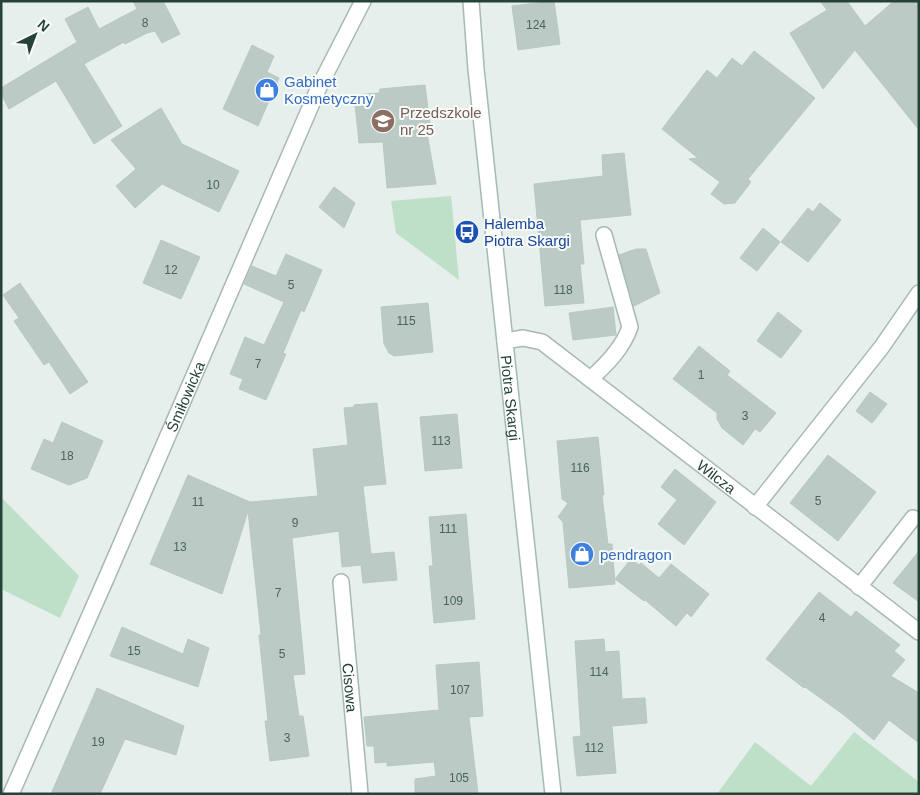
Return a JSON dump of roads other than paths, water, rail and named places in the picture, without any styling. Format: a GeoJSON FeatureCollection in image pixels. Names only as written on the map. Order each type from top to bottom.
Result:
{"type":"FeatureCollection","features":[{"type":"Feature","properties":{"kind":"street","name":"Śmiłowicka"},"geometry":{"type":"LineString","coordinates":[[10,794],[106,581],[257,226],[319,87],[363,1]]}},
{"type":"Feature","properties":{"kind":"street","name":"Piotra Skargi"},"geometry":{"type":"LineString","coordinates":[[471,1],[476,68],[553,794]]}},
{"type":"Feature","properties":{"kind":"street"},"geometry":{"type":"LineString","coordinates":[[590,379],[626,340],[630,327],[604,235]]}},
{"type":"Feature","properties":{"kind":"street"},"geometry":{"type":"LineString","coordinates":[[755,507],[881,348],[919,293]]}},
{"type":"Feature","properties":{"kind":"street","name":"Wilcza"},"geometry":{"type":"LineString","coordinates":[[506,341],[523,338],[542,342],[919,632]]}},
{"type":"Feature","properties":{"kind":"street"},"geometry":{"type":"LineString","coordinates":[[859,587],[913,518]]}},
{"type":"Feature","properties":{"kind":"street","name":"Cisowa"},"geometry":{"type":"LineString","coordinates":[[341,582],[360,794]]}},
{"type":"Feature","properties":{"kind":"place","name":"Gabinet Kosmetyczny"},"geometry":{"type":"Point","coordinates":[267,90]}},
{"type":"Feature","properties":{"kind":"place","name":"Przedszkole nr 25"},"geometry":{"type":"Point","coordinates":[383,121]}},
{"type":"Feature","properties":{"kind":"place","name":"Halemba Piotra Skargi"},"geometry":{"type":"Point","coordinates":[467,232]}},
{"type":"Feature","properties":{"kind":"place","name":"pendragon"},"geometry":{"type":"Point","coordinates":[582,554]}}]}
